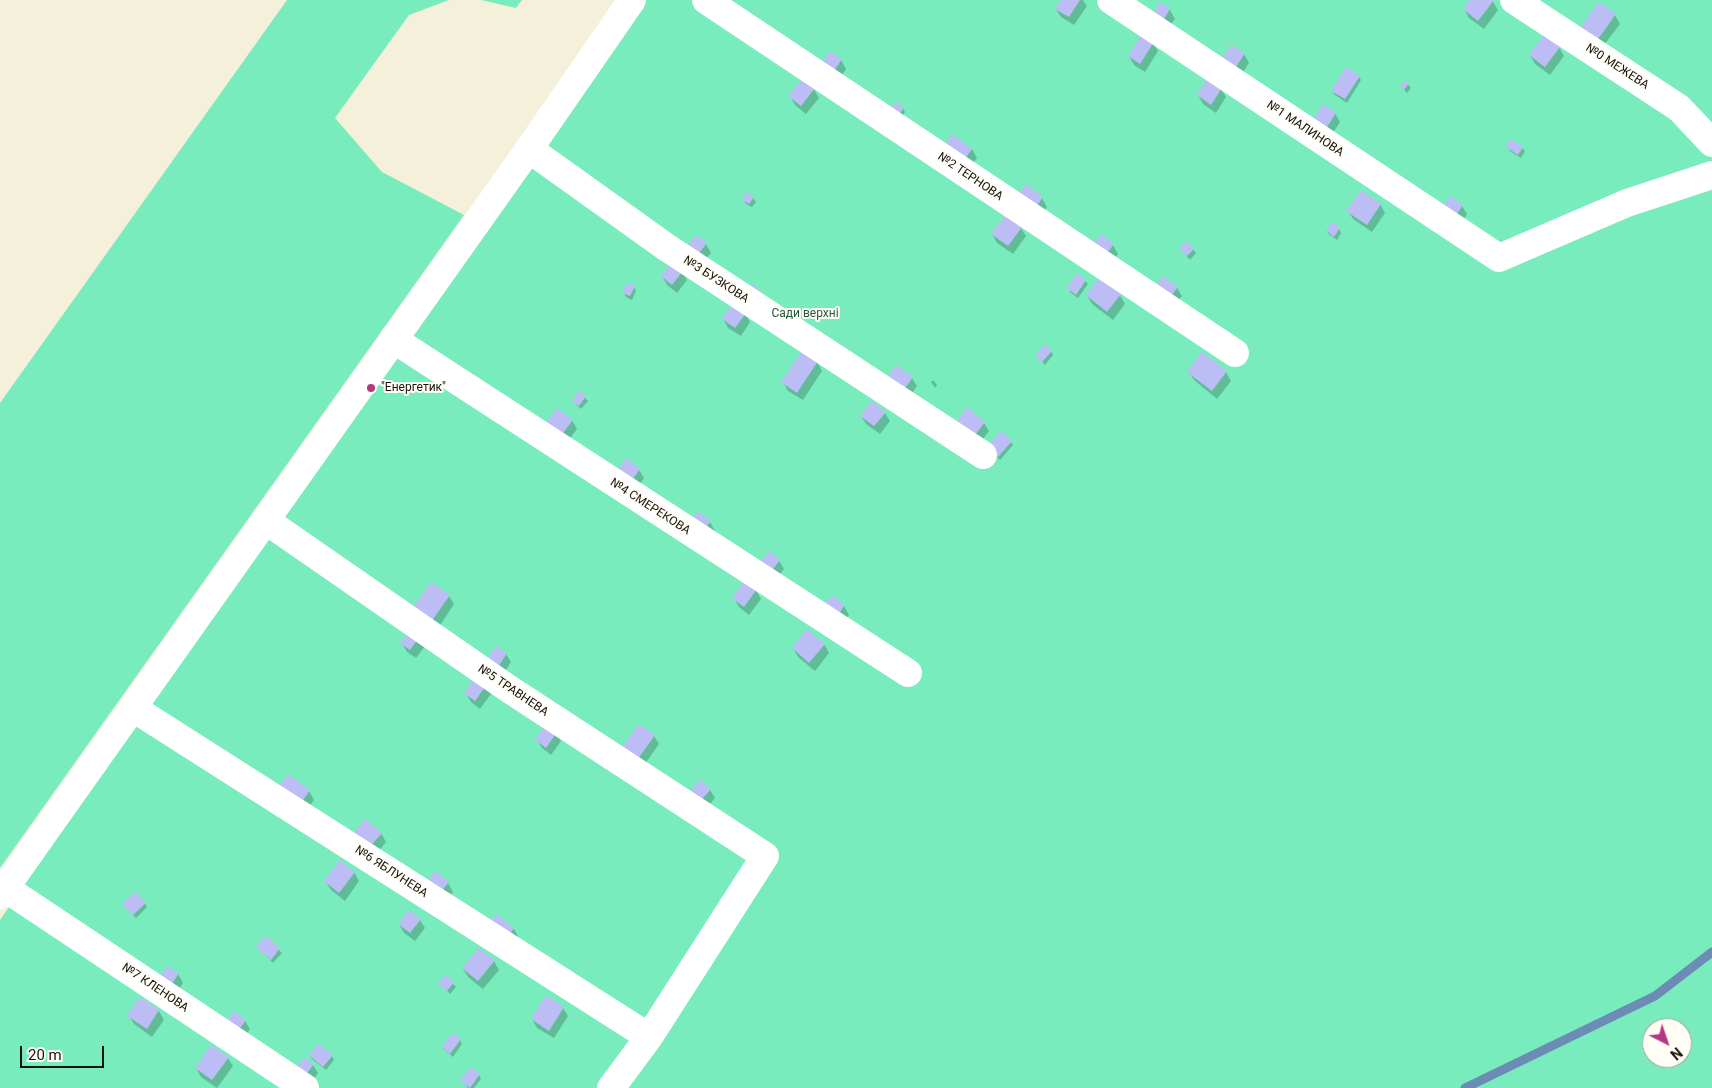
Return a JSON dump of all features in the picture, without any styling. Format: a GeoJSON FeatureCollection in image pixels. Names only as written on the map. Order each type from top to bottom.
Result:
{"type":"FeatureCollection","features":[{"type":"Feature","properties":{"kind":"street"},"geometry":{"type":"LineString","coordinates":[[3,892],[529,149],[632,0]]}},
{"type":"Feature","properties":{"kind":"street","name":"№2 ТЕРНОВА"},"geometry":{"type":"LineString","coordinates":[[706,0],[1235,353]]}},
{"type":"Feature","properties":{"kind":"street","name":"№1 МАЛИНОВА"},"geometry":{"type":"LineString","coordinates":[[1111,0],[1499,258],[1627,204],[1712,175]]}},
{"type":"Feature","properties":{"kind":"street","name":"№0 МЕЖЕВА"},"geometry":{"type":"LineString","coordinates":[[1514,0],[1679,108],[1712,144]]}},
{"type":"Feature","properties":{"kind":"street","name":"№3 БУЗКОВА"},"geometry":{"type":"LineString","coordinates":[[529,149],[666,247],[983,455]]}},
{"type":"Feature","properties":{"kind":"street","name":"№4 СМЕРЕКОВА"},"geometry":{"type":"LineString","coordinates":[[393,339],[908,673]]}},
{"type":"Feature","properties":{"kind":"street","name":"№5 ТРАВНЕВА"},"geometry":{"type":"LineString","coordinates":[[265,520],[509,689],[765,856],[649,1037]]}},
{"type":"Feature","properties":{"kind":"street","name":"№6 ЯБЛУНЕВА"},"geometry":{"type":"LineString","coordinates":[[133,708],[649,1037]]}},
{"type":"Feature","properties":{"kind":"street","name":"№7 КЛЕНОВА"},"geometry":{"type":"LineString","coordinates":[[3,892],[305,1088]]}},
{"type":"Feature","properties":{"kind":"street"},"geometry":{"type":"LineString","coordinates":[[611,1088],[649,1037]]}},
{"type":"Feature","properties":{"kind":"green space"},"geometry":{"type":"Polygon","coordinates":[[[287,0],[449,0],[409,15],[335,118],[382,172],[464,215],[0,868],[0,403],[287,0]]]}},
{"type":"Feature","properties":{"kind":"green space"},"geometry":{"type":"Polygon","coordinates":[[[481,0],[522,0],[516,8],[481,0]]]}},
{"type":"Feature","properties":{"kind":"green space","name":"Сади верхні"},"geometry":{"type":"Polygon","coordinates":[[[641,0],[1712,0],[1712,1088],[0,1088],[0,920],[641,0]]]}},
{"type":"Feature","properties":{"kind":"building"},"geometry":{"type":"Polygon","coordinates":[[[1061,0],[1080,0],[1069,17],[1055,9],[1061,0]]]}},
{"type":"Feature","properties":{"kind":"building"},"geometry":{"type":"Polygon","coordinates":[[[1470,0],[1494,0],[1478,21],[1463,9],[1470,0]]]}},
{"type":"Feature","properties":{"kind":"building"},"geometry":{"type":"Polygon","coordinates":[[[1160,2],[1170,9],[1161,24],[1151,17],[1160,2]]]}},
{"type":"Feature","properties":{"kind":"building"},"geometry":{"type":"Polygon","coordinates":[[[1599,2],[1616,14],[1596,42],[1579,29],[1599,2]]]}},
{"type":"Feature","properties":{"kind":"building"},"geometry":{"type":"Polygon","coordinates":[[[1142,34],[1154,42],[1140,64],[1128,56],[1142,34]]]}},
{"type":"Feature","properties":{"kind":"building"},"geometry":{"type":"Polygon","coordinates":[[[1544,35],[1560,47],[1545,67],[1529,55],[1544,35]]]}},
{"type":"Feature","properties":{"kind":"building"},"geometry":{"type":"Polygon","coordinates":[[[1231,45],[1245,53],[1233,72],[1219,63],[1231,45]]]}},
{"type":"Feature","properties":{"kind":"building"},"geometry":{"type":"Polygon","coordinates":[[[830,51],[842,59],[832,74],[820,65],[830,51]]]}},
{"type":"Feature","properties":{"kind":"building"},"geometry":{"type":"Polygon","coordinates":[[[1346,67],[1360,76],[1345,99],[1331,91],[1346,67]]]}},
{"type":"Feature","properties":{"kind":"building"},"geometry":{"type":"Polygon","coordinates":[[[1207,78],[1222,88],[1211,105],[1197,95],[1207,78]]]}},
{"type":"Feature","properties":{"kind":"building"},"geometry":{"type":"Polygon","coordinates":[[[802,79],[815,88],[801,106],[788,96],[802,79]]]}},
{"type":"Feature","properties":{"kind":"building"},"geometry":{"type":"Polygon","coordinates":[[[1405,81],[1409,83],[1404,90],[1400,87],[1405,81]]]}},
{"type":"Feature","properties":{"kind":"building"},"geometry":{"type":"Polygon","coordinates":[[[896,102],[904,108],[899,114],[891,108],[896,102]]]}},
{"type":"Feature","properties":{"kind":"building"},"geometry":{"type":"Polygon","coordinates":[[[1323,104],[1336,113],[1322,135],[1309,126],[1323,104]]]}},
{"type":"Feature","properties":{"kind":"building"},"geometry":{"type":"Polygon","coordinates":[[[952,134],[972,149],[964,160],[944,146],[952,134]]]}},
{"type":"Feature","properties":{"kind":"building"},"geometry":{"type":"Polygon","coordinates":[[[1511,139],[1523,147],[1518,155],[1506,147],[1511,139]]]}},
{"type":"Feature","properties":{"kind":"building"},"geometry":{"type":"Polygon","coordinates":[[[1026,184],[1043,197],[1033,211],[1015,198],[1026,184]]]}},
{"type":"Feature","properties":{"kind":"building"},"geometry":{"type":"Polygon","coordinates":[[[1361,190],[1381,204],[1367,225],[1346,211],[1361,190]]]}},
{"type":"Feature","properties":{"kind":"building"},"geometry":{"type":"Polygon","coordinates":[[[746,192],[754,197],[749,204],[742,200],[746,192]]]}},
{"type":"Feature","properties":{"kind":"building"},"geometry":{"type":"Polygon","coordinates":[[[1450,196],[1463,205],[1452,221],[1439,212],[1450,196]]]}},
{"type":"Feature","properties":{"kind":"building"},"geometry":{"type":"Polygon","coordinates":[[[1005,215],[1022,227],[1008,246],[991,234],[1005,215]]]}},
{"type":"Feature","properties":{"kind":"building"},"geometry":{"type":"Polygon","coordinates":[[[1332,222],[1340,228],[1334,237],[1326,230],[1332,222]]]}},
{"type":"Feature","properties":{"kind":"building"},"geometry":{"type":"Polygon","coordinates":[[[1101,234],[1114,244],[1104,257],[1091,247],[1101,234]]]}},
{"type":"Feature","properties":{"kind":"building"},"geometry":{"type":"Polygon","coordinates":[[[696,235],[707,243],[696,257],[685,249],[696,235]]]}},
{"type":"Feature","properties":{"kind":"building"},"geometry":{"type":"Polygon","coordinates":[[[1186,241],[1194,249],[1187,256],[1179,249],[1186,241]]]}},
{"type":"Feature","properties":{"kind":"building"},"geometry":{"type":"Polygon","coordinates":[[[672,262],[683,271],[672,285],[661,276],[672,262]]]}},
{"type":"Feature","properties":{"kind":"building"},"geometry":{"type":"Polygon","coordinates":[[[1077,273],[1086,280],[1076,295],[1067,288],[1077,273]]]}},
{"type":"Feature","properties":{"kind":"building"},"geometry":{"type":"Polygon","coordinates":[[[1163,276],[1178,287],[1167,301],[1152,291],[1163,276]]]}},
{"type":"Feature","properties":{"kind":"building"},"geometry":{"type":"Polygon","coordinates":[[[1100,277],[1121,294],[1107,312],[1086,295],[1100,277]]]}},
{"type":"Feature","properties":{"kind":"building"},"geometry":{"type":"Polygon","coordinates":[[[627,283],[635,286],[630,296],[622,293],[627,283]]]}},
{"type":"Feature","properties":{"kind":"building"},"geometry":{"type":"Polygon","coordinates":[[[753,284],[762,292],[756,301],[746,293],[753,284]]]}},
{"type":"Feature","properties":{"kind":"building"},"geometry":{"type":"Polygon","coordinates":[[[733,303],[746,313],[735,328],[722,319],[733,303]]]}},
{"type":"Feature","properties":{"kind":"building"},"geometry":{"type":"Polygon","coordinates":[[[1045,344],[1052,351],[1042,362],[1035,355],[1045,344]]]}},
{"type":"Feature","properties":{"kind":"building"},"geometry":{"type":"Polygon","coordinates":[[[802,351],[818,361],[797,393],[781,382],[802,351]]]}},
{"type":"Feature","properties":{"kind":"building"},"geometry":{"type":"Polygon","coordinates":[[[1202,352],[1227,371],[1212,391],[1187,372],[1202,352]]]}},
{"type":"Feature","properties":{"kind":"building"},"geometry":{"type":"Polygon","coordinates":[[[896,365],[913,377],[901,394],[884,382],[896,365]]]}},
{"type":"Feature","properties":{"kind":"building"},"geometry":{"type":"Polygon","coordinates":[[[579,390],[586,396],[579,406],[572,401],[579,390]]]}},
{"type":"Feature","properties":{"kind":"building"},"geometry":{"type":"Polygon","coordinates":[[[872,401],[886,412],[874,426],[860,416],[872,401]]]}},
{"type":"Feature","properties":{"kind":"building"},"geometry":{"type":"Polygon","coordinates":[[[967,407],[985,422],[972,439],[954,425],[967,407]]]}},
{"type":"Feature","properties":{"kind":"building"},"geometry":{"type":"Polygon","coordinates":[[[557,408],[573,420],[560,437],[544,426],[557,408]]]}},
{"type":"Feature","properties":{"kind":"building"},"geometry":{"type":"Polygon","coordinates":[[[1001,431],[1012,441],[998,457],[987,447],[1001,431]]]}},
{"type":"Feature","properties":{"kind":"building"},"geometry":{"type":"Polygon","coordinates":[[[626,458],[640,469],[628,486],[614,475],[626,458]]]}},
{"type":"Feature","properties":{"kind":"building"},"geometry":{"type":"Polygon","coordinates":[[[698,512],[711,521],[700,535],[687,525],[698,512]]]}},
{"type":"Feature","properties":{"kind":"building"},"geometry":{"type":"Polygon","coordinates":[[[769,551],[780,560],[767,577],[756,569],[769,551]]]}},
{"type":"Feature","properties":{"kind":"building"},"geometry":{"type":"Polygon","coordinates":[[[745,580],[757,589],[744,607],[732,598],[745,580]]]}},
{"type":"Feature","properties":{"kind":"building"},"geometry":{"type":"Polygon","coordinates":[[[431,582],[450,595],[431,622],[412,609],[431,582]]]}},
{"type":"Feature","properties":{"kind":"building"},"geometry":{"type":"Polygon","coordinates":[[[832,595],[845,605],[834,620],[820,610],[832,595]]]}},
{"type":"Feature","properties":{"kind":"building"},"geometry":{"type":"Polygon","coordinates":[[[411,629],[420,636],[410,650],[400,643],[411,629]]]}},
{"type":"Feature","properties":{"kind":"building"},"geometry":{"type":"Polygon","coordinates":[[[807,629],[825,644],[809,663],[792,648],[807,629]]]}},
{"type":"Feature","properties":{"kind":"building"},"geometry":{"type":"Polygon","coordinates":[[[496,646],[507,653],[495,672],[484,664],[496,646]]]}},
{"type":"Feature","properties":{"kind":"building"},"geometry":{"type":"Polygon","coordinates":[[[476,676],[487,684],[475,701],[464,693],[476,676]]]}},
{"type":"Feature","properties":{"kind":"building"},"geometry":{"type":"Polygon","coordinates":[[[546,724],[557,732],[546,748],[535,740],[546,724]]]}},
{"type":"Feature","properties":{"kind":"building"},"geometry":{"type":"Polygon","coordinates":[[[639,724],[655,735],[635,763],[619,752],[639,724]]]}},
{"type":"Feature","properties":{"kind":"building"},"geometry":{"type":"Polygon","coordinates":[[[288,774],[310,790],[299,806],[276,790],[288,774]]]}},
{"type":"Feature","properties":{"kind":"building"},"geometry":{"type":"Polygon","coordinates":[[[700,780],[711,789],[698,804],[687,795],[700,780]]]}},
{"type":"Feature","properties":{"kind":"building"},"geometry":{"type":"Polygon","coordinates":[[[365,819],[382,833],[368,849],[351,836],[365,819]]]}},
{"type":"Feature","properties":{"kind":"building"},"geometry":{"type":"Polygon","coordinates":[[[340,860],[355,872],[339,893],[324,881],[340,860]]]}},
{"type":"Feature","properties":{"kind":"building"},"geometry":{"type":"Polygon","coordinates":[[[435,871],[449,882],[436,898],[422,887],[435,871]]]}},
{"type":"Feature","properties":{"kind":"building"},"geometry":{"type":"Polygon","coordinates":[[[135,892],[146,903],[133,915],[122,904],[135,892]]]}},
{"type":"Feature","properties":{"kind":"building"},"geometry":{"type":"Polygon","coordinates":[[[409,910],[421,919],[410,933],[398,924],[409,910]]]}},
{"type":"Feature","properties":{"kind":"building"},"geometry":{"type":"Polygon","coordinates":[[[496,914],[514,928],[504,943],[485,929],[496,914]]]}},
{"type":"Feature","properties":{"kind":"building"},"geometry":{"type":"Polygon","coordinates":[[[266,936],[280,948],[271,960],[256,947],[266,936]]]}},
{"type":"Feature","properties":{"kind":"building"},"geometry":{"type":"Polygon","coordinates":[[[479,948],[495,960],[478,981],[462,968],[479,948]]]}},
{"type":"Feature","properties":{"kind":"building"},"geometry":{"type":"Polygon","coordinates":[[[167,966],[179,973],[168,990],[156,982],[167,966]]]}},
{"type":"Feature","properties":{"kind":"building"},"geometry":{"type":"Polygon","coordinates":[[[446,975],[454,982],[447,991],[438,983],[446,975]]]}},
{"type":"Feature","properties":{"kind":"building"},"geometry":{"type":"Polygon","coordinates":[[[546,995],[564,1007],[549,1031],[531,1019],[546,995]]]}},
{"type":"Feature","properties":{"kind":"building"},"geometry":{"type":"Polygon","coordinates":[[[140,997],[159,1010],[147,1029],[127,1016],[140,997]]]}},
{"type":"Feature","properties":{"kind":"building"},"geometry":{"type":"Polygon","coordinates":[[[234,1011],[246,1020],[234,1036],[222,1028],[234,1011]]]}},
{"type":"Feature","properties":{"kind":"building"},"geometry":{"type":"Polygon","coordinates":[[[452,1033],[461,1039],[450,1054],[442,1047],[452,1033]]]}},
{"type":"Feature","properties":{"kind":"building"},"geometry":{"type":"Polygon","coordinates":[[[318,1044],[333,1055],[323,1067],[309,1055],[318,1044]]]}},
{"type":"Feature","properties":{"kind":"building"},"geometry":{"type":"Polygon","coordinates":[[[211,1045],[229,1057],[212,1080],[195,1068],[211,1045]]]}},
{"type":"Feature","properties":{"kind":"building"},"geometry":{"type":"Polygon","coordinates":[[[304,1057],[314,1064],[301,1081],[291,1074],[304,1057]]]}},
{"type":"Feature","properties":{"kind":"building"},"geometry":{"type":"Polygon","coordinates":[[[470,1067],[480,1074],[470,1088],[460,1081],[470,1067]]]}},
{"type":"Feature","properties":{"kind":"waterway"},"geometry":{"type":"LineString","coordinates":[[1465,1088],[1655,996],[1712,952]]}},
{"type":"Feature","properties":{"kind":"place","name":"\"Енергетик\""},"geometry":{"type":"Point","coordinates":[371,388]}}]}
